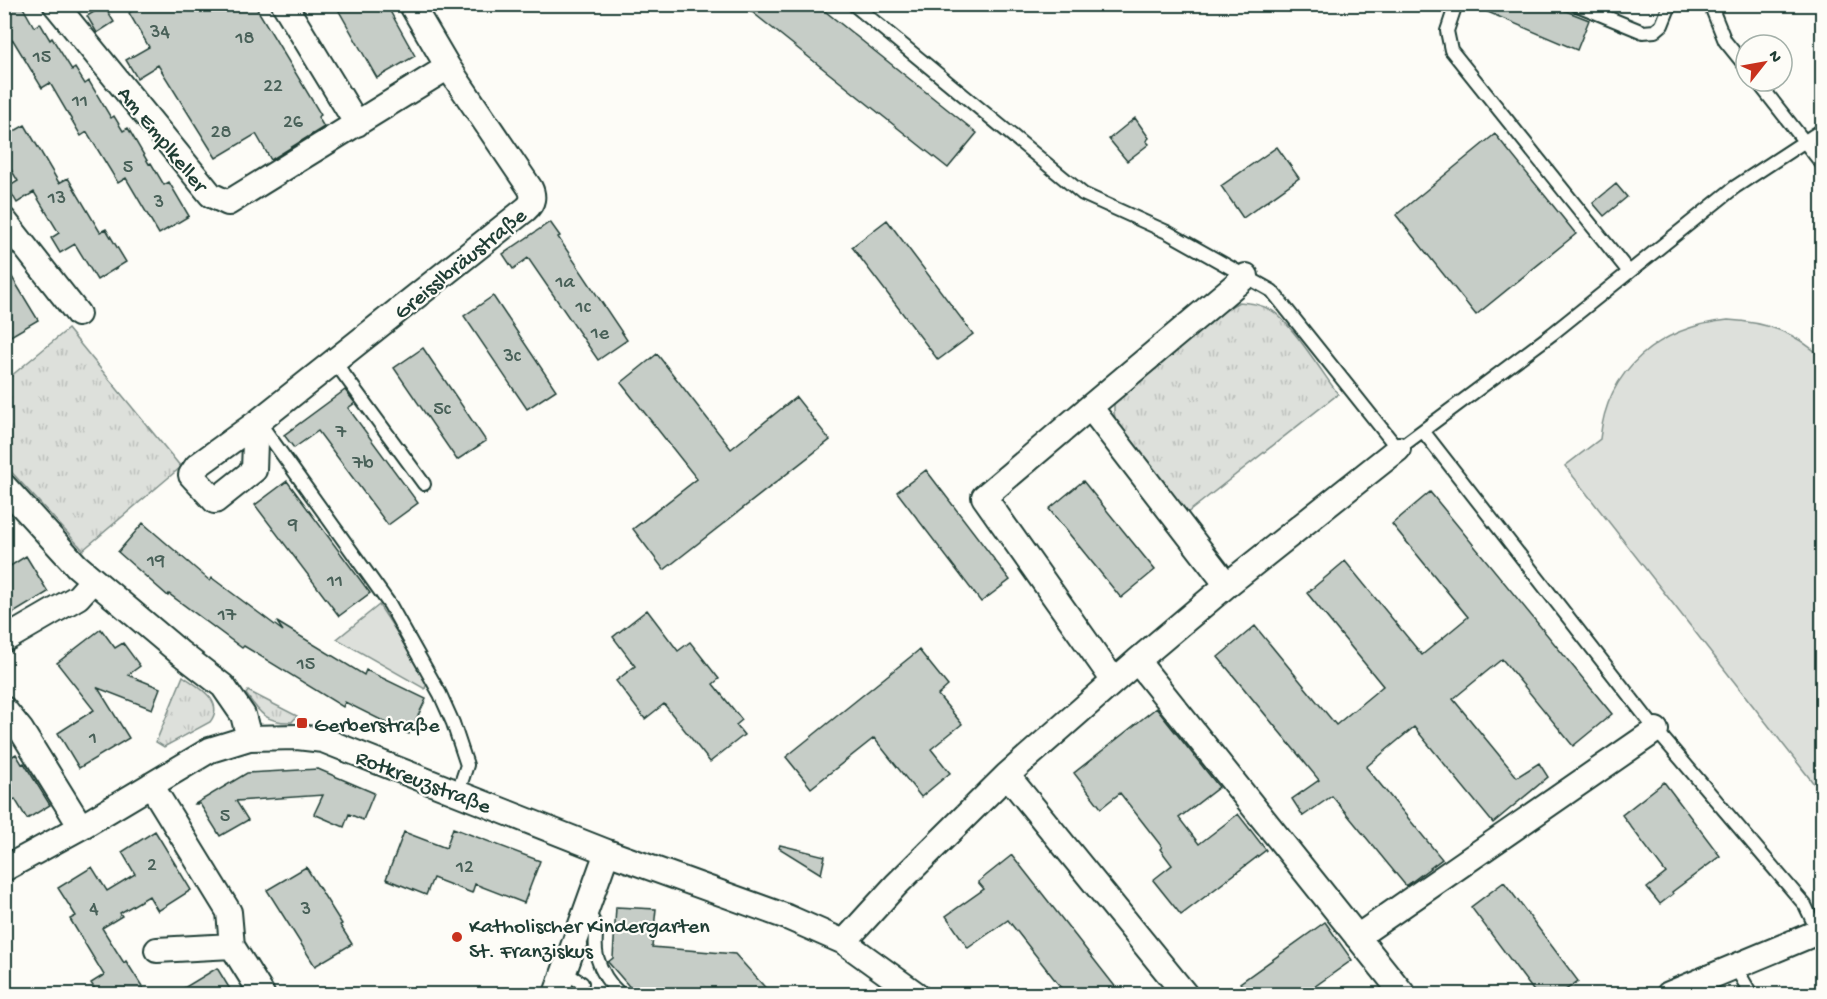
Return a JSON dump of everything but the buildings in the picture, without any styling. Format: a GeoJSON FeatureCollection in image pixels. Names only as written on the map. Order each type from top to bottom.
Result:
{"type":"FeatureCollection","features":[{"type":"Feature","properties":{"kind":"street","name":"Am Emplkeller"},"geometry":{"type":"LineString","coordinates":[[55,4],[211,195],[228,203],[448,67]]}},
{"type":"Feature","properties":{"kind":"street"},"geometry":{"type":"LineString","coordinates":[[284,4],[357,124]]}},
{"type":"Feature","properties":{"kind":"street","name":"Greisslbräustraße"},"geometry":{"type":"LineString","coordinates":[[259,421],[531,203],[530,188],[448,67],[411,4]]}},
{"type":"Feature","properties":{"kind":"street"},"geometry":{"type":"LineString","coordinates":[[4,220],[78,314]]}},
{"type":"Feature","properties":{"kind":"street"},"geometry":{"type":"LineString","coordinates":[[1114,681],[984,497],[1246,276]]}},
{"type":"Feature","properties":{"kind":"street"},"geometry":{"type":"LineString","coordinates":[[1090,407],[1227,585]]}},
{"type":"Feature","properties":{"kind":"street"},"geometry":{"type":"LineString","coordinates":[[844,942],[896,885],[1007,775],[1227,585],[1398,449]]}},
{"type":"Feature","properties":{"kind":"street"},"geometry":{"type":"LineString","coordinates":[[4,486],[76,566],[223,686],[243,715],[249,738],[210,750],[81,827],[4,869]]}},
{"type":"Feature","properties":{"kind":"street"},"geometry":{"type":"LineString","coordinates":[[4,640],[78,597],[93,580]]}},
{"type":"Feature","properties":{"kind":"street"},"geometry":{"type":"LineString","coordinates":[[1137,661],[1403,994]]}},
{"type":"Feature","properties":{"kind":"street"},"geometry":{"type":"LineString","coordinates":[[4,709],[21,730],[81,827]]}},
{"type":"Feature","properties":{"kind":"street"},"geometry":{"type":"LineString","coordinates":[[1356,937],[1656,730]]}},
{"type":"Feature","properties":{"kind":"street","name":"Rotkreuzstraße"},"geometry":{"type":"LineString","coordinates":[[249,738],[297,737],[322,740],[607,852],[787,917],[844,942],[916,994]]}},
{"type":"Feature","properties":{"kind":"street"},"geometry":{"type":"LineString","coordinates":[[1007,775],[1185,994]]}},
{"type":"Feature","properties":{"kind":"street"},"geometry":{"type":"LineString","coordinates":[[151,785],[229,912],[232,946],[262,994]]}},
{"type":"Feature","properties":{"kind":"street"},"geometry":{"type":"LineString","coordinates":[[567,983],[586,911],[607,852]]}},
{"type":"Feature","properties":{"kind":"street"},"geometry":{"type":"LineString","coordinates":[[1670,994],[1820,932]]}},
{"type":"Feature","properties":{"kind":"street"},"geometry":{"type":"LineString","coordinates":[[157,950],[232,946]]}},
{"type":"Feature","properties":{"kind":"lane"},"geometry":{"type":"LineString","coordinates":[[854,4],[1083,194],[1167,232],[1272,291],[1398,449],[1552,334],[1735,187],[1822,129]]}},
{"type":"Feature","properties":{"kind":"lane"},"geometry":{"type":"LineString","coordinates":[[1456,4],[1447,31],[1451,50],[1629,272]]}},
{"type":"Feature","properties":{"kind":"lane"},"geometry":{"type":"LineString","coordinates":[[1575,4],[1643,32],[1655,31],[1662,25],[1668,4]]}},
{"type":"Feature","properties":{"kind":"lane"},"geometry":{"type":"LineString","coordinates":[[1710,4],[1725,41],[1734,52]]}},
{"type":"Feature","properties":{"kind":"lane"},"geometry":{"type":"LineString","coordinates":[[1765,93],[1822,164]]}},
{"type":"Feature","properties":{"kind":"lane"},"geometry":{"type":"LineString","coordinates":[[334,361],[424,484]]}},
{"type":"Feature","properties":{"kind":"lane"},"geometry":{"type":"LineString","coordinates":[[259,421],[390,605],[440,694],[453,723],[467,765],[462,780]]}},
{"type":"Feature","properties":{"kind":"lane"},"geometry":{"type":"LineString","coordinates":[[1423,431],[1656,730],[1805,905],[1820,932]]}},
{"type":"Feature","properties":{"kind":"lane"},"geometry":{"type":"LineString","coordinates":[[586,911],[596,924],[596,956],[612,987],[620,994]]}},
{"type":"Feature","properties":{"kind":"lane"},"geometry":{"type":"LineString","coordinates":[[1736,968],[1751,994]]}},
{"type":"Feature","properties":{"kind":"green space"},"geometry":{"type":"Polygon","coordinates":[[[1239,302],[1263,306],[1278,316],[1296,336],[1338,394],[1186,514],[1117,427],[1114,398],[1219,313],[1239,302]]]}},
{"type":"Feature","properties":{"kind":"green space"},"geometry":{"type":"Polygon","coordinates":[[[1728,320],[1755,323],[1779,330],[1802,341],[1822,358],[1822,794],[1565,466],[1600,439],[1613,391],[1641,356],[1659,342],[1680,332],[1703,324],[1728,320]]]}},
{"type":"Feature","properties":{"kind":"green space"},"geometry":{"type":"Polygon","coordinates":[[[68,329],[181,467],[83,550],[5,465],[5,381],[68,329]]]}},
{"type":"Feature","properties":{"kind":"green space"},"geometry":{"type":"Polygon","coordinates":[[[379,605],[425,675],[427,682],[425,689],[337,639],[379,605]]]}},
{"type":"Feature","properties":{"kind":"green space"},"geometry":{"type":"Polygon","coordinates":[[[183,676],[208,695],[215,708],[214,714],[210,722],[164,747],[156,742],[183,676]]]}},
{"type":"Feature","properties":{"kind":"green space"},"geometry":{"type":"Polygon","coordinates":[[[248,691],[297,716],[292,722],[270,719],[256,707],[246,694],[248,691]]]}},
{"type":"Feature","properties":{"kind":"place","name":"Gerberstraße"},"geometry":{"type":"Point","coordinates":[302,723]}},
{"type":"Feature","properties":{"kind":"place","name":"Katholischer Kindergarten St. Franziskus"},"geometry":{"type":"Point","coordinates":[457,937]}}]}
